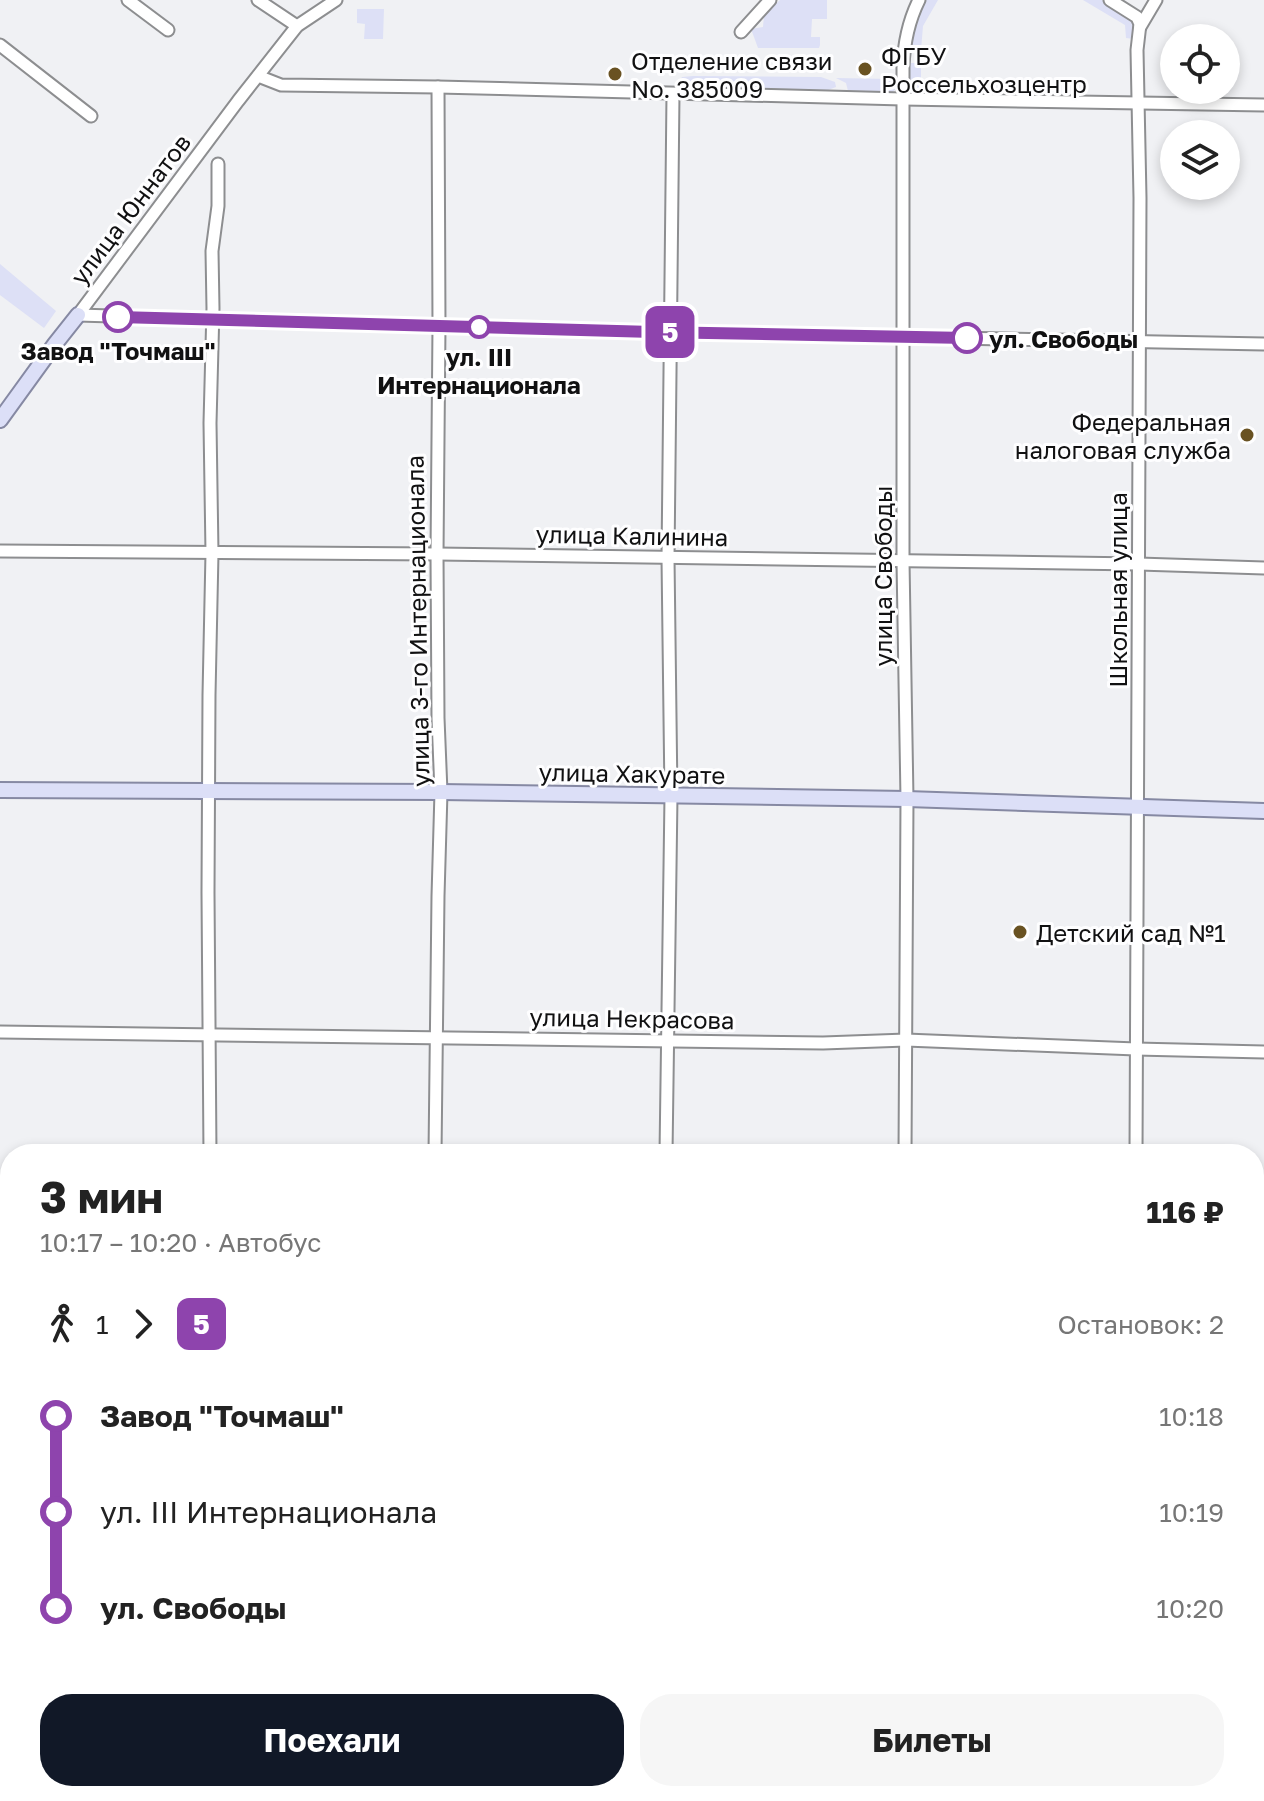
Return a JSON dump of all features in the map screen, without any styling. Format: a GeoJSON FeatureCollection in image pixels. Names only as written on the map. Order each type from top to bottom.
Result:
{"type":"FeatureCollection","features":[{"type":"Feature","properties":{"kind":"main road","name":"улица Юннатов"},"geometry":{"type":"LineString","coordinates":[[0,420],[78,315]]}},
{"type":"Feature","properties":{"kind":"main road","name":"улица Хакурате"},"geometry":{"type":"LineString","coordinates":[[0,790],[907,799],[1264,811]]}},
{"type":"Feature","properties":{"kind":"street"},"geometry":{"type":"LineString","coordinates":[[128,0],[168,30]]}},
{"type":"Feature","properties":{"kind":"street"},"geometry":{"type":"LineString","coordinates":[[258,0],[297,26]]}},
{"type":"Feature","properties":{"kind":"street","name":"улица Юннатов"},"geometry":{"type":"LineString","coordinates":[[78,315],[264,78],[297,26],[336,0]]}},
{"type":"Feature","properties":{"kind":"street"},"geometry":{"type":"LineString","coordinates":[[741,32],[770,0]]}},
{"type":"Feature","properties":{"kind":"street","name":"улица Свободы"},"geometry":{"type":"LineString","coordinates":[[905,1144],[907,799],[903,561],[903,67],[905,36],[919,0]]}},
{"type":"Feature","properties":{"kind":"street"},"geometry":{"type":"LineString","coordinates":[[1110,0],[1133,14],[1139,20],[1140,27]]}},
{"type":"Feature","properties":{"kind":"street","name":"Школьная улица"},"geometry":{"type":"LineString","coordinates":[[1136,1144],[1140,198],[1137,50],[1140,27],[1156,0]]}},
{"type":"Feature","properties":{"kind":"street"},"geometry":{"type":"LineString","coordinates":[[0,45],[91,116]]}},
{"type":"Feature","properties":{"kind":"street"},"geometry":{"type":"LineString","coordinates":[[264,78],[281,85],[1264,105]]}},
{"type":"Feature","properties":{"kind":"street","name":"улица 3-го Интернационала"},"geometry":{"type":"LineString","coordinates":[[435,1144],[441,792],[437,554],[438,87]]}},
{"type":"Feature","properties":{"kind":"street"},"geometry":{"type":"LineString","coordinates":[[666,1144],[671,796],[668,558],[673,94]]}},
{"type":"Feature","properties":{"kind":"street"},"geometry":{"type":"LineString","coordinates":[[210,1144],[210,423],[212,251],[218,206],[218,164]]}},
{"type":"Feature","properties":{"kind":"street"},"geometry":{"type":"LineString","coordinates":[[78,315],[672,332],[1264,344]]}},
{"type":"Feature","properties":{"kind":"street","name":"улица Калинина"},"geometry":{"type":"LineString","coordinates":[[0,551],[437,554],[1264,568]]}},
{"type":"Feature","properties":{"kind":"street","name":"улица Некрасова"},"geometry":{"type":"LineString","coordinates":[[0,1032],[823,1043],[906,1040],[1264,1052]]}},
{"type":"Feature","properties":{"kind":"shaded area"},"geometry":{"type":"Polygon","coordinates":[[[780,0],[827,0],[827,19],[812,19],[811,37],[820,37],[819,48],[758,48],[751,29],[763,27],[766,13],[780,0]]]}},
{"type":"Feature","properties":{"kind":"shaded area"},"geometry":{"type":"Polygon","coordinates":[[[924,0],[938,0],[923,26],[921,50],[909,50],[910,37],[924,0]]]}},
{"type":"Feature","properties":{"kind":"shaded area"},"geometry":{"type":"Polygon","coordinates":[[[1083,0],[1102,0],[1126,14],[1135,27],[1134,39],[1126,38],[1125,25],[1083,0]]]}},
{"type":"Feature","properties":{"kind":"shaded area"},"geometry":{"type":"Polygon","coordinates":[[[357,9],[384,9],[383,39],[364,39],[365,24],[357,23],[357,9]]]}},
{"type":"Feature","properties":{"kind":"shaded area"},"geometry":{"type":"Polygon","coordinates":[[[909,63],[921,63],[921,84],[964,86],[964,95],[916,95],[909,85],[909,63]]]}},
{"type":"Feature","properties":{"kind":"shaded area"},"geometry":{"type":"Polygon","coordinates":[[[682,77],[821,77],[835,82],[836,87],[823,92],[683,88],[679,82],[682,77]]]}},
{"type":"Feature","properties":{"kind":"shaded area"},"geometry":{"type":"Polygon","coordinates":[[[836,78],[891,79],[897,84],[890,94],[848,91],[846,83],[836,78]]]}},
{"type":"Feature","properties":{"kind":"shaded area"},"geometry":{"type":"Polygon","coordinates":[[[0,264],[56,311],[44,328],[0,295],[0,264]]]}},
{"type":"Feature","properties":{"kind":"bus line","name":"5"},"geometry":{"type":"LineString","coordinates":[[118,317],[967,338]]}},
{"type":"Feature","properties":{"kind":"place","name":"ФГБУ Россельхозцентр"},"geometry":{"type":"Point","coordinates":[865,69]}},
{"type":"Feature","properties":{"kind":"place","name":"Отделение связи No. 385009"},"geometry":{"type":"Point","coordinates":[615,74]}},
{"type":"Feature","properties":{"kind":"place","name":"Завод \"Точмаш\""},"geometry":{"type":"Point","coordinates":[118,317]}},
{"type":"Feature","properties":{"kind":"place","name":"ул. III Интернационала"},"geometry":{"type":"Point","coordinates":[479,327]}},
{"type":"Feature","properties":{"kind":"place","name":"ул. Свободы"},"geometry":{"type":"Point","coordinates":[967,338]}},
{"type":"Feature","properties":{"kind":"place","name":"Федеральная налоговая служба"},"geometry":{"type":"Point","coordinates":[1247,435]}},
{"type":"Feature","properties":{"kind":"place","name":"Детский сад №1"},"geometry":{"type":"Point","coordinates":[1020,932]}}]}
